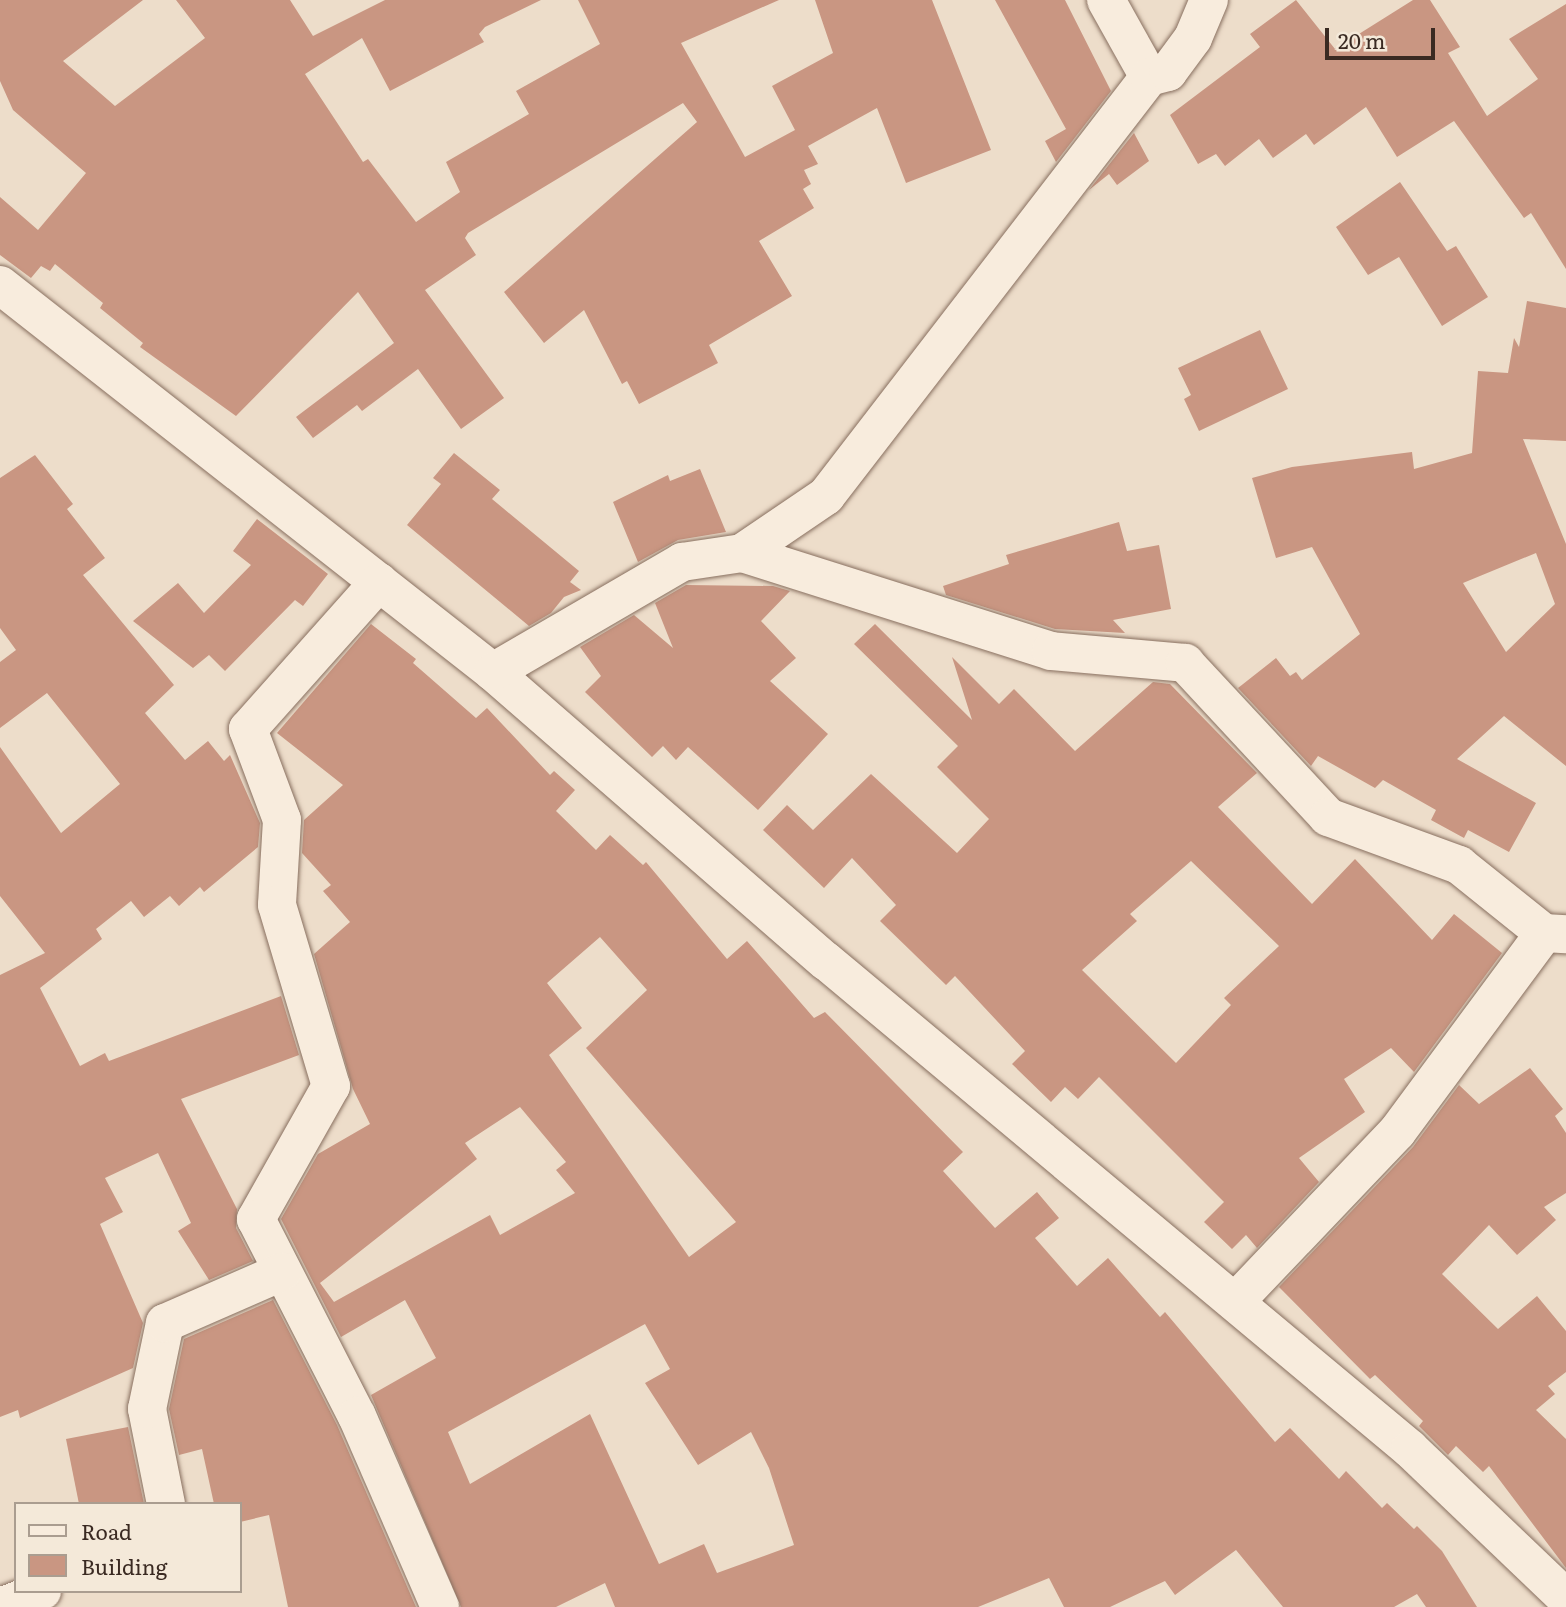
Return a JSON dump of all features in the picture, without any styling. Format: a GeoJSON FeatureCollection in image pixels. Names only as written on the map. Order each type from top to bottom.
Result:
{"type":"FeatureCollection","features":[{"type":"Feature","properties":{"kind":"street"},"geometry":{"type":"LineString","coordinates":[[1106,0],[1149,77]]}},
{"type":"Feature","properties":{"kind":"street"},"geometry":{"type":"LineString","coordinates":[[493,672],[682,562],[741,553],[827,496],[1149,77],[1168,72],[1192,38],[1209,0]]}},
{"type":"Feature","properties":{"kind":"street"},"geometry":{"type":"LineString","coordinates":[[0,285],[493,672],[826,961],[1410,1449],[1566,1598]]}},
{"type":"Feature","properties":{"kind":"street"},"geometry":{"type":"LineString","coordinates":[[741,553],[1051,651],[1185,663],[1328,817],[1459,865],[1555,933],[1397,1132],[1235,1302]]}},
{"type":"Feature","properties":{"kind":"street"},"geometry":{"type":"LineString","coordinates":[[379,582],[248,729],[282,820],[277,905],[331,1086],[256,1219],[357,1416],[440,1607]]}},
{"type":"Feature","properties":{"kind":"street"},"geometry":{"type":"LineString","coordinates":[[166,1502],[147,1409],[165,1323],[282,1272]]}},
{"type":"Feature","properties":{"kind":"street"},"geometry":{"type":"LineString","coordinates":[[0,1607],[37,1593]]}},
{"type":"Feature","properties":{"kind":"building"},"geometry":{"type":"Polygon","coordinates":[[[0,0],[143,0],[63,61],[115,106],[205,38],[176,0],[290,0],[313,36],[385,0],[541,0],[485,27],[479,34],[484,42],[390,91],[362,38],[305,74],[363,162],[368,159],[416,222],[460,192],[446,162],[529,114],[516,91],[600,44],[578,0],[779,0],[681,43],[745,157],[795,130],[772,86],[833,53],[815,0],[932,0],[991,150],[906,183],[877,108],[808,146],[818,164],[804,170],[811,184],[803,189],[814,208],[759,241],[792,296],[709,345],[718,363],[639,404],[627,381],[622,384],[584,310],[544,343],[504,292],[697,122],[683,103],[468,233],[465,238],[476,255],[425,290],[504,398],[461,429],[418,369],[362,411],[357,405],[313,438],[296,417],[394,343],[358,292],[236,416],[140,347],[143,343],[100,308],[103,303],[55,264],[50,271],[41,266],[31,278],[0,255],[0,197],[38,230],[86,173],[13,110],[0,81],[0,0]]]}},
{"type":"Feature","properties":{"kind":"building"},"geometry":{"type":"Polygon","coordinates":[[[995,0],[1065,0],[1111,91],[1056,162],[1045,141],[1066,129],[995,0]]]}},
{"type":"Feature","properties":{"kind":"building"},"geometry":{"type":"Polygon","coordinates":[[[1296,0],[1335,49],[1413,0],[1430,0],[1460,47],[1448,53],[1487,116],[1538,79],[1509,39],[1566,4],[1566,269],[1531,213],[1524,218],[1454,121],[1397,157],[1366,107],[1314,145],[1306,134],[1273,158],[1259,139],[1225,166],[1216,154],[1198,164],[1170,115],[1260,47],[1250,34],[1296,0]]]}},
{"type":"Feature","properties":{"kind":"building"},"geometry":{"type":"Polygon","coordinates":[[[1134,133],[1149,161],[1117,185],[1109,174],[1089,190],[1134,133]]]}},
{"type":"Feature","properties":{"kind":"building"},"geometry":{"type":"Polygon","coordinates":[[[1400,182],[1447,251],[1456,246],[1488,297],[1442,326],[1399,257],[1368,275],[1336,227],[1400,182]]]}},
{"type":"Feature","properties":{"kind":"building"},"geometry":{"type":"Polygon","coordinates":[[[1527,301],[1566,308],[1566,441],[1523,439],[1566,544],[1566,766],[1504,716],[1457,759],[1536,803],[1509,852],[1468,830],[1464,838],[1431,820],[1436,810],[1383,780],[1375,788],[1318,756],[1311,766],[1238,688],[1276,658],[1290,676],[1296,672],[1302,680],[1360,634],[1312,547],[1276,558],[1252,478],[1292,467],[1412,452],[1414,469],[1472,453],[1478,371],[1508,373],[1514,338],[1519,347],[1527,301]],[[1536,553],[1463,583],[1506,652],[1555,604],[1536,553]]]}},
{"type":"Feature","properties":{"kind":"building"},"geometry":{"type":"Polygon","coordinates":[[[1260,330],[1288,389],[1199,431],[1184,399],[1191,395],[1178,368],[1260,330]]]}},
{"type":"Feature","properties":{"kind":"building"},"geometry":{"type":"Polygon","coordinates":[[[454,453],[500,490],[492,499],[579,571],[570,582],[581,590],[564,597],[551,613],[529,626],[407,525],[441,484],[433,478],[454,453]]]}},
{"type":"Feature","properties":{"kind":"building"},"geometry":{"type":"Polygon","coordinates":[[[35,455],[73,504],[67,509],[105,558],[83,575],[174,685],[145,713],[185,760],[208,741],[224,761],[230,755],[260,823],[258,847],[204,892],[200,887],[179,906],[170,896],[144,917],[131,901],[96,929],[102,939],[40,988],[80,1066],[105,1053],[109,1061],[281,996],[299,1055],[181,1099],[237,1209],[236,1228],[253,1261],[209,1280],[178,1231],[191,1223],[158,1153],[105,1178],[123,1212],[100,1224],[143,1323],[133,1368],[20,1418],[18,1410],[0,1417],[0,975],[45,953],[0,896],[0,747],[61,833],[120,784],[47,693],[0,728],[0,662],[16,650],[0,628],[0,478],[35,455]]]}},
{"type":"Feature","properties":{"kind":"building"},"geometry":{"type":"Polygon","coordinates":[[[700,469],[726,532],[678,540],[638,562],[613,502],[668,475],[670,481],[700,469]]]}},
{"type":"Feature","properties":{"kind":"building"},"geometry":{"type":"Polygon","coordinates":[[[257,519],[328,574],[303,606],[295,600],[225,671],[209,655],[193,668],[133,621],[178,583],[204,613],[251,565],[233,551],[257,519]]]}},
{"type":"Feature","properties":{"kind":"building"},"geometry":{"type":"Polygon","coordinates":[[[1119,522],[1127,551],[1159,545],[1171,609],[1113,620],[1125,633],[1055,629],[946,595],[943,586],[1009,564],[1006,555],[1119,522]]]}},
{"type":"Feature","properties":{"kind":"building"},"geometry":{"type":"Polygon","coordinates":[[[686,585],[773,586],[790,591],[761,621],[796,658],[770,681],[828,734],[758,810],[688,747],[676,760],[663,746],[652,757],[585,692],[601,676],[580,647],[634,615],[673,648],[655,603],[686,585]]]}},
{"type":"Feature","properties":{"kind":"building"},"geometry":{"type":"Polygon","coordinates":[[[371,624],[416,659],[413,663],[476,718],[487,708],[550,775],[554,771],[575,790],[556,811],[596,850],[610,835],[643,865],[646,862],[727,959],[747,941],[814,1018],[825,1012],[963,1152],[943,1171],[995,1228],[1037,1192],[1059,1218],[1035,1238],[1077,1286],[1108,1258],[1160,1317],[1165,1312],[1275,1442],[1290,1428],[1339,1479],[1346,1471],[1382,1508],[1387,1503],[1414,1529],[1417,1526],[1442,1551],[1477,1607],[1426,1607],[1417,1594],[1394,1607],[1283,1607],[1236,1550],[1175,1595],[1165,1581],[1110,1607],[1064,1607],[1049,1578],[978,1607],[615,1607],[605,1583],[556,1607],[461,1607],[371,1395],[436,1358],[405,1300],[341,1337],[281,1219],[318,1154],[370,1124],[353,1089],[314,954],[350,922],[323,891],[331,885],[302,853],[304,820],[343,785],[277,733],[371,624]],[[600,937],[547,983],[582,1028],[549,1055],[689,1257],[736,1222],[586,1048],[647,990],[600,937]],[[520,1107],[465,1143],[477,1159],[320,1283],[334,1302],[490,1215],[500,1235],[575,1193],[556,1170],[566,1162],[520,1107]],[[645,1324],[448,1432],[470,1484],[590,1414],[659,1564],[704,1544],[717,1573],[794,1545],[769,1468],[751,1432],[698,1465],[645,1383],[670,1369],[645,1324]]]}},
{"type":"Feature","properties":{"kind":"building"},"geometry":{"type":"Polygon","coordinates":[[[875,624],[972,720],[952,657],[999,704],[1014,689],[1075,751],[1153,682],[1170,684],[1257,773],[1218,807],[1312,904],[1355,859],[1432,940],[1454,914],[1502,953],[1414,1072],[1391,1048],[1344,1079],[1365,1112],[1299,1158],[1319,1182],[1257,1248],[1246,1235],[1232,1249],[1204,1222],[1224,1202],[1099,1077],[1078,1099],[1065,1087],[1051,1102],[1012,1064],[1025,1051],[955,976],[946,985],[880,921],[896,905],[852,858],[824,888],[763,830],[787,805],[813,830],[871,774],[957,853],[989,819],[937,767],[958,746],[854,644],[875,624]],[[1191,861],[1130,914],[1137,921],[1082,970],[1176,1063],[1231,1005],[1224,998],[1279,946],[1191,861]]]}},
{"type":"Feature","properties":{"kind":"building"},"geometry":{"type":"Polygon","coordinates":[[[1530,1068],[1563,1109],[1555,1116],[1566,1133],[1566,1193],[1544,1207],[1556,1220],[1517,1255],[1489,1225],[1442,1274],[1498,1329],[1537,1296],[1566,1331],[1566,1372],[1548,1386],[1555,1394],[1536,1410],[1566,1439],[1566,1568],[1489,1466],[1483,1472],[1456,1446],[1448,1455],[1419,1426],[1423,1421],[1375,1375],[1370,1379],[1279,1287],[1413,1147],[1459,1085],[1479,1104],[1530,1068]]]}},
{"type":"Feature","properties":{"kind":"building"},"geometry":{"type":"Polygon","coordinates":[[[273,1300],[337,1425],[416,1607],[288,1607],[269,1515],[242,1522],[242,1502],[214,1502],[202,1449],[179,1455],[169,1409],[184,1339],[273,1300]]]}},
{"type":"Feature","properties":{"kind":"building"},"geometry":{"type":"Polygon","coordinates":[[[128,1427],[144,1502],[79,1502],[66,1439],[128,1427]]]}}]}
